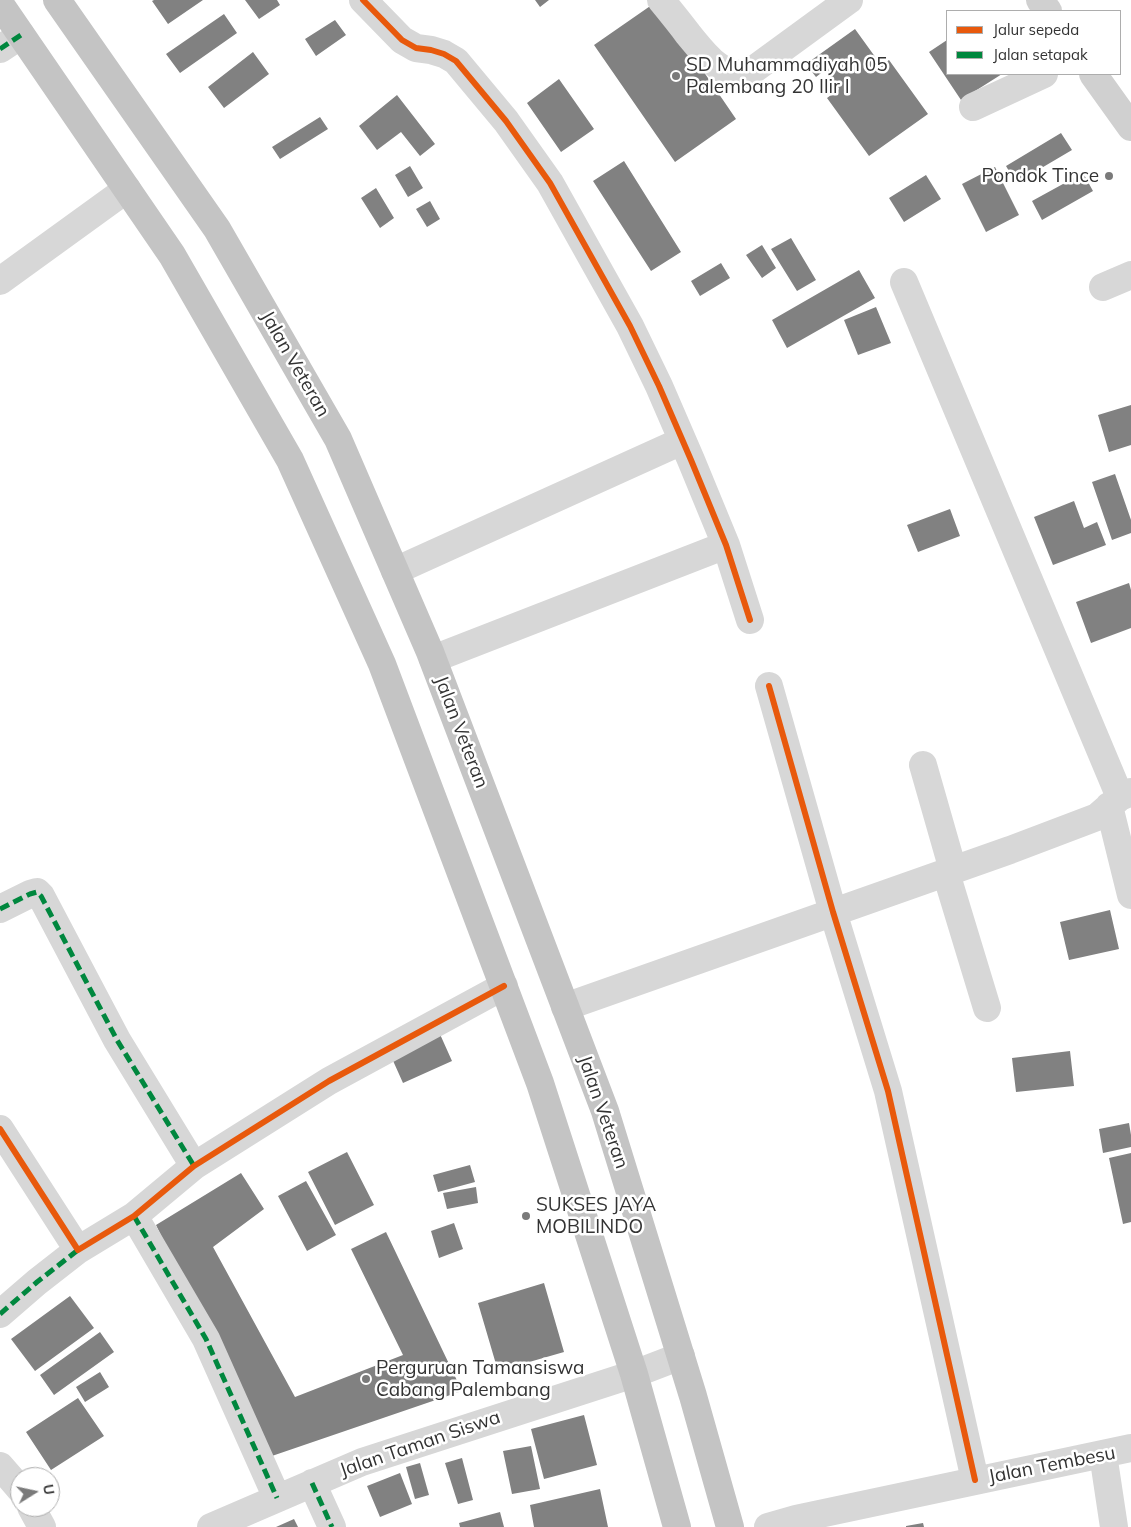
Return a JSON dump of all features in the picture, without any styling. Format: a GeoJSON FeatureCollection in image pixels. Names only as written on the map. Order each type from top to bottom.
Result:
{"type":"FeatureCollection","features":[{"type":"Feature","properties":{"kind":"highway","name":"Jalan Veteran"},"geometry":{"type":"LineString","coordinates":[[58,0],[217,229],[338,439],[433,659],[605,1111],[681,1356],[730,1527]]}},
{"type":"Feature","properties":{"kind":"highway"},"geometry":{"type":"LineString","coordinates":[[0,4],[10,42],[127,189],[172,256],[290,460],[382,664],[540,1083],[634,1374],[677,1527]]}},
{"type":"Feature","properties":{"kind":"street"},"geometry":{"type":"LineString","coordinates":[[363,0],[402,40],[416,48],[444,54],[456,61],[506,120],[550,183],[630,326],[659,386],[726,545],[750,620]]}},
{"type":"Feature","properties":{"kind":"street"},"geometry":{"type":"LineString","coordinates":[[661,0],[708,58],[724,70],[736,75],[749,73],[849,0]]}},
{"type":"Feature","properties":{"kind":"street"},"geometry":{"type":"LineString","coordinates":[[973,107],[1042,75]]}},
{"type":"Feature","properties":{"kind":"street"},"geometry":{"type":"LineString","coordinates":[[1094,75],[1131,127]]}},
{"type":"Feature","properties":{"kind":"street"},"geometry":{"type":"LineString","coordinates":[[0,281],[127,189]]}},
{"type":"Feature","properties":{"kind":"street"},"geometry":{"type":"LineString","coordinates":[[1103,288],[1131,275]]}},
{"type":"Feature","properties":{"kind":"street"},"geometry":{"type":"LineString","coordinates":[[904,282],[1120,798],[1131,895]]}},
{"type":"Feature","properties":{"kind":"street"},"geometry":{"type":"LineString","coordinates":[[395,571],[682,441]]}},
{"type":"Feature","properties":{"kind":"street"},"geometry":{"type":"LineString","coordinates":[[433,659],[726,545]]}},
{"type":"Feature","properties":{"kind":"street"},"geometry":{"type":"LineString","coordinates":[[769,686],[833,912],[888,1091],[976,1480]]}},
{"type":"Feature","properties":{"kind":"street"},"geometry":{"type":"LineString","coordinates":[[923,766],[986,1008]]}},
{"type":"Feature","properties":{"kind":"street"},"geometry":{"type":"LineString","coordinates":[[565,1008],[950,872],[1097,817],[1120,798]]}},
{"type":"Feature","properties":{"kind":"street"},"geometry":{"type":"LineString","coordinates":[[0,909],[30,894],[37,892],[41,896],[116,1040],[194,1166]]}},
{"type":"Feature","properties":{"kind":"street"},"geometry":{"type":"LineString","coordinates":[[0,1314],[78,1250],[134,1216],[194,1166],[330,1081],[504,986]]}},
{"type":"Feature","properties":{"kind":"street"},"geometry":{"type":"LineString","coordinates":[[0,1129],[78,1250]]}},
{"type":"Feature","properties":{"kind":"street"},"geometry":{"type":"LineString","coordinates":[[134,1216],[206,1340],[277,1498]]}},
{"type":"Feature","properties":{"kind":"street","name":"Jalan Taman Siswa"},"geometry":{"type":"LineString","coordinates":[[210,1527],[362,1462],[634,1374],[681,1356]]}},
{"type":"Feature","properties":{"kind":"street","name":"Jalan Tembesu"},"geometry":{"type":"LineString","coordinates":[[768,1527],[796,1519],[1131,1448]]}},
{"type":"Feature","properties":{"kind":"street"},"geometry":{"type":"LineString","coordinates":[[1103,1454],[1114,1527]]}},
{"type":"Feature","properties":{"kind":"street"},"geometry":{"type":"LineString","coordinates":[[0,1466],[10,1477]]}},
{"type":"Feature","properties":{"kind":"street"},"geometry":{"type":"LineString","coordinates":[[312,1483],[332,1527]]}},
{"type":"Feature","properties":{"kind":"building"},"geometry":{"type":"Polygon","coordinates":[[[203,0],[168,24],[152,1],[203,0]]]}},
{"type":"Feature","properties":{"kind":"building"},"geometry":{"type":"Polygon","coordinates":[[[245,0],[277,0],[280,5],[259,19],[245,0]]]}},
{"type":"Feature","properties":{"kind":"building"},"geometry":{"type":"Polygon","coordinates":[[[535,0],[549,0],[540,7],[535,0]]]}},
{"type":"Feature","properties":{"kind":"building"},"geometry":{"type":"Polygon","coordinates":[[[656,2],[736,119],[675,162],[594,45],[656,2]]]}},
{"type":"Feature","properties":{"kind":"building"},"geometry":{"type":"Polygon","coordinates":[[[224,14],[237,33],[180,73],[166,54],[224,14]]]}},
{"type":"Feature","properties":{"kind":"building"},"geometry":{"type":"Polygon","coordinates":[[[335,20],[346,35],[316,56],[305,39],[335,20]]]}},
{"type":"Feature","properties":{"kind":"building"},"geometry":{"type":"Polygon","coordinates":[[[855,29],[881,65],[889,60],[928,114],[869,156],[827,98],[839,89],[825,70],[816,77],[806,64],[855,29]]]}},
{"type":"Feature","properties":{"kind":"building"},"geometry":{"type":"Polygon","coordinates":[[[946,41],[946,75],[1000,75],[961,100],[929,52],[946,41]]]}},
{"type":"Feature","properties":{"kind":"building"},"geometry":{"type":"Polygon","coordinates":[[[253,52],[269,74],[224,108],[208,87],[253,52]]]}},
{"type":"Feature","properties":{"kind":"building"},"geometry":{"type":"Polygon","coordinates":[[[559,79],[594,129],[561,152],[527,103],[559,79]]]}},
{"type":"Feature","properties":{"kind":"building"},"geometry":{"type":"Polygon","coordinates":[[[397,95],[435,144],[420,156],[401,132],[377,150],[359,126],[397,95]]]}},
{"type":"Feature","properties":{"kind":"building"},"geometry":{"type":"Polygon","coordinates":[[[320,117],[328,129],[280,159],[272,147],[320,117]]]}},
{"type":"Feature","properties":{"kind":"building"},"geometry":{"type":"Polygon","coordinates":[[[1061,133],[1072,150],[1016,183],[1006,166],[1061,133]]]}},
{"type":"Feature","properties":{"kind":"building"},"geometry":{"type":"Polygon","coordinates":[[[624,161],[681,252],[651,271],[593,181],[624,161]]]}},
{"type":"Feature","properties":{"kind":"building"},"geometry":{"type":"Polygon","coordinates":[[[410,166],[423,188],[408,197],[395,175],[410,166]]]}},
{"type":"Feature","properties":{"kind":"building"},"geometry":{"type":"Polygon","coordinates":[[[995,167],[1019,215],[986,232],[962,184],[995,167]]]}},
{"type":"Feature","properties":{"kind":"building"},"geometry":{"type":"Polygon","coordinates":[[[1083,173],[1093,191],[1042,220],[1032,201],[1083,173]]]}},
{"type":"Feature","properties":{"kind":"building"},"geometry":{"type":"Polygon","coordinates":[[[926,175],[941,199],[904,222],[889,198],[926,175]]]}},
{"type":"Feature","properties":{"kind":"building"},"geometry":{"type":"Polygon","coordinates":[[[376,188],[394,218],[380,228],[361,198],[376,188]]]}},
{"type":"Feature","properties":{"kind":"building"},"geometry":{"type":"Polygon","coordinates":[[[430,201],[440,219],[427,227],[416,209],[430,201]]]}},
{"type":"Feature","properties":{"kind":"building"},"geometry":{"type":"Polygon","coordinates":[[[791,238],[816,280],[797,291],[771,249],[791,238]]]}},
{"type":"Feature","properties":{"kind":"building"},"geometry":{"type":"Polygon","coordinates":[[[762,245],[776,268],[762,278],[746,255],[762,245]]]}},
{"type":"Feature","properties":{"kind":"building"},"geometry":{"type":"Polygon","coordinates":[[[721,263],[730,278],[700,296],[691,281],[721,263]]]}},
{"type":"Feature","properties":{"kind":"building"},"geometry":{"type":"Polygon","coordinates":[[[859,270],[875,298],[787,348],[772,320],[859,270]]]}},
{"type":"Feature","properties":{"kind":"building"},"geometry":{"type":"Polygon","coordinates":[[[876,307],[891,343],[858,355],[844,320],[876,307]]]}},
{"type":"Feature","properties":{"kind":"building"},"geometry":{"type":"Polygon","coordinates":[[[1131,405],[1131,445],[1109,452],[1098,415],[1131,405]]]}},
{"type":"Feature","properties":{"kind":"building"},"geometry":{"type":"Polygon","coordinates":[[[1115,474],[1131,520],[1131,533],[1112,540],[1092,482],[1115,474]]]}},
{"type":"Feature","properties":{"kind":"building"},"geometry":{"type":"Polygon","coordinates":[[[1074,501],[1084,528],[1097,522],[1106,545],[1053,565],[1034,517],[1074,501]]]}},
{"type":"Feature","properties":{"kind":"building"},"geometry":{"type":"Polygon","coordinates":[[[950,509],[960,536],[918,552],[907,525],[950,509]]]}},
{"type":"Feature","properties":{"kind":"building"},"geometry":{"type":"Polygon","coordinates":[[[1129,583],[1131,590],[1131,628],[1091,643],[1076,602],[1129,583]]]}},
{"type":"Feature","properties":{"kind":"building"},"geometry":{"type":"Polygon","coordinates":[[[1110,910],[1119,949],[1069,960],[1060,922],[1110,910]]]}},
{"type":"Feature","properties":{"kind":"building"},"geometry":{"type":"Polygon","coordinates":[[[439,1032],[452,1061],[403,1083],[390,1054],[439,1032]]]}},
{"type":"Feature","properties":{"kind":"building"},"geometry":{"type":"Polygon","coordinates":[[[1070,1051],[1074,1086],[1016,1092],[1012,1058],[1070,1051]]]}},
{"type":"Feature","properties":{"kind":"building"},"geometry":{"type":"Polygon","coordinates":[[[1129,1123],[1131,1147],[1103,1153],[1099,1129],[1129,1123]]]}},
{"type":"Feature","properties":{"kind":"building"},"geometry":{"type":"Polygon","coordinates":[[[347,1152],[374,1205],[335,1225],[308,1172],[347,1152]]]}},
{"type":"Feature","properties":{"kind":"building"},"geometry":{"type":"Polygon","coordinates":[[[1131,1153],[1131,1222],[1123,1224],[1109,1158],[1131,1153]]]}},
{"type":"Feature","properties":{"kind":"building"},"geometry":{"type":"Polygon","coordinates":[[[470,1165],[475,1182],[438,1192],[433,1175],[470,1165]]]}},
{"type":"Feature","properties":{"kind":"building"},"geometry":{"type":"Polygon","coordinates":[[[241,1173],[264,1209],[213,1247],[295,1397],[403,1355],[351,1249],[386,1232],[462,1391],[269,1457],[156,1225],[241,1173]]]}},
{"type":"Feature","properties":{"kind":"building"},"geometry":{"type":"Polygon","coordinates":[[[306,1181],[336,1235],[307,1251],[278,1196],[306,1181]]]}},
{"type":"Feature","properties":{"kind":"building"},"geometry":{"type":"Polygon","coordinates":[[[476,1187],[478,1203],[447,1209],[443,1193],[476,1187]]]}},
{"type":"Feature","properties":{"kind":"building"},"geometry":{"type":"Polygon","coordinates":[[[454,1223],[463,1249],[439,1258],[431,1231],[454,1223]]]}},
{"type":"Feature","properties":{"kind":"building"},"geometry":{"type":"Polygon","coordinates":[[[544,1283],[564,1352],[498,1371],[478,1303],[544,1283]]]}},
{"type":"Feature","properties":{"kind":"building"},"geometry":{"type":"Polygon","coordinates":[[[70,1296],[94,1328],[35,1371],[11,1339],[70,1296]]]}},
{"type":"Feature","properties":{"kind":"building"},"geometry":{"type":"Polygon","coordinates":[[[100,1332],[114,1352],[54,1395],[40,1375],[100,1332]]]}},
{"type":"Feature","properties":{"kind":"building"},"geometry":{"type":"Polygon","coordinates":[[[100,1372],[109,1387],[85,1402],[76,1387],[100,1372]]]}},
{"type":"Feature","properties":{"kind":"building"},"geometry":{"type":"Polygon","coordinates":[[[78,1398],[104,1436],[56,1467],[49,1467],[26,1432],[78,1398]]]}},
{"type":"Feature","properties":{"kind":"building"},"geometry":{"type":"Polygon","coordinates":[[[584,1415],[597,1465],[544,1479],[531,1429],[584,1415]]]}},
{"type":"Feature","properties":{"kind":"building"},"geometry":{"type":"Polygon","coordinates":[[[531,1446],[540,1489],[512,1494],[503,1451],[531,1446]]]}},
{"type":"Feature","properties":{"kind":"building"},"geometry":{"type":"Polygon","coordinates":[[[462,1458],[473,1500],[458,1504],[445,1463],[462,1458]]]}},
{"type":"Feature","properties":{"kind":"building"},"geometry":{"type":"Polygon","coordinates":[[[420,1463],[429,1495],[415,1499],[406,1467],[420,1463]]]}},
{"type":"Feature","properties":{"kind":"building"},"geometry":{"type":"Polygon","coordinates":[[[400,1473],[412,1504],[380,1517],[367,1486],[400,1473]]]}},
{"type":"Feature","properties":{"kind":"building"},"geometry":{"type":"Polygon","coordinates":[[[600,1489],[608,1527],[534,1527],[530,1505],[600,1489]]]}},
{"type":"Feature","properties":{"kind":"building"},"geometry":{"type":"Polygon","coordinates":[[[500,1512],[504,1527],[460,1527],[459,1523],[500,1512]]]}},
{"type":"Feature","properties":{"kind":"building"},"geometry":{"type":"Polygon","coordinates":[[[294,1519],[298,1527],[276,1527],[294,1519]]]}},
{"type":"Feature","properties":{"kind":"building"},"geometry":{"type":"Polygon","coordinates":[[[923,1523],[924,1527],[906,1527],[906,1526],[923,1523]]]}},
{"type":"Feature","properties":{"kind":"marked path"},"geometry":{"type":"LineString","coordinates":[[0,49],[21,35]]}},
{"type":"Feature","properties":{"kind":"marked path"},"geometry":{"type":"LineString","coordinates":[[0,909],[30,894],[37,892],[41,896],[117,1040],[194,1166]]}},
{"type":"Feature","properties":{"kind":"marked path"},"geometry":{"type":"LineString","coordinates":[[134,1216],[206,1339],[277,1498]]}},
{"type":"Feature","properties":{"kind":"marked path"},"geometry":{"type":"LineString","coordinates":[[0,1314],[78,1250]]}},
{"type":"Feature","properties":{"kind":"marked path"},"geometry":{"type":"LineString","coordinates":[[312,1483],[332,1527]]}},
{"type":"Feature","properties":{"kind":"cycle path"},"geometry":{"type":"LineString","coordinates":[[363,0],[402,40],[416,48],[444,54],[456,61],[506,121],[550,183],[630,326],[659,386],[726,545],[750,620]]}},
{"type":"Feature","properties":{"kind":"cycle path"},"geometry":{"type":"LineString","coordinates":[[769,686],[833,912],[888,1091],[975,1480]]}},
{"type":"Feature","properties":{"kind":"cycle path"},"geometry":{"type":"LineString","coordinates":[[0,1129],[78,1250],[134,1216],[194,1166],[329,1081],[504,986]]}},
{"type":"Feature","properties":{"kind":"place","name":"SD Muhammadiyah 05 Palembang 20 Ilir I"},"geometry":{"type":"Point","coordinates":[676,76]}},
{"type":"Feature","properties":{"kind":"place","name":"Pondok Tince"},"geometry":{"type":"Point","coordinates":[1109,176]}},
{"type":"Feature","properties":{"kind":"place","name":"SUKSES JAYA MOBILINDO"},"geometry":{"type":"Point","coordinates":[526,1216]}},
{"type":"Feature","properties":{"kind":"place","name":"Perguruan Tamansiswa Cabang Palembang"},"geometry":{"type":"Point","coordinates":[366,1379]}}]}
